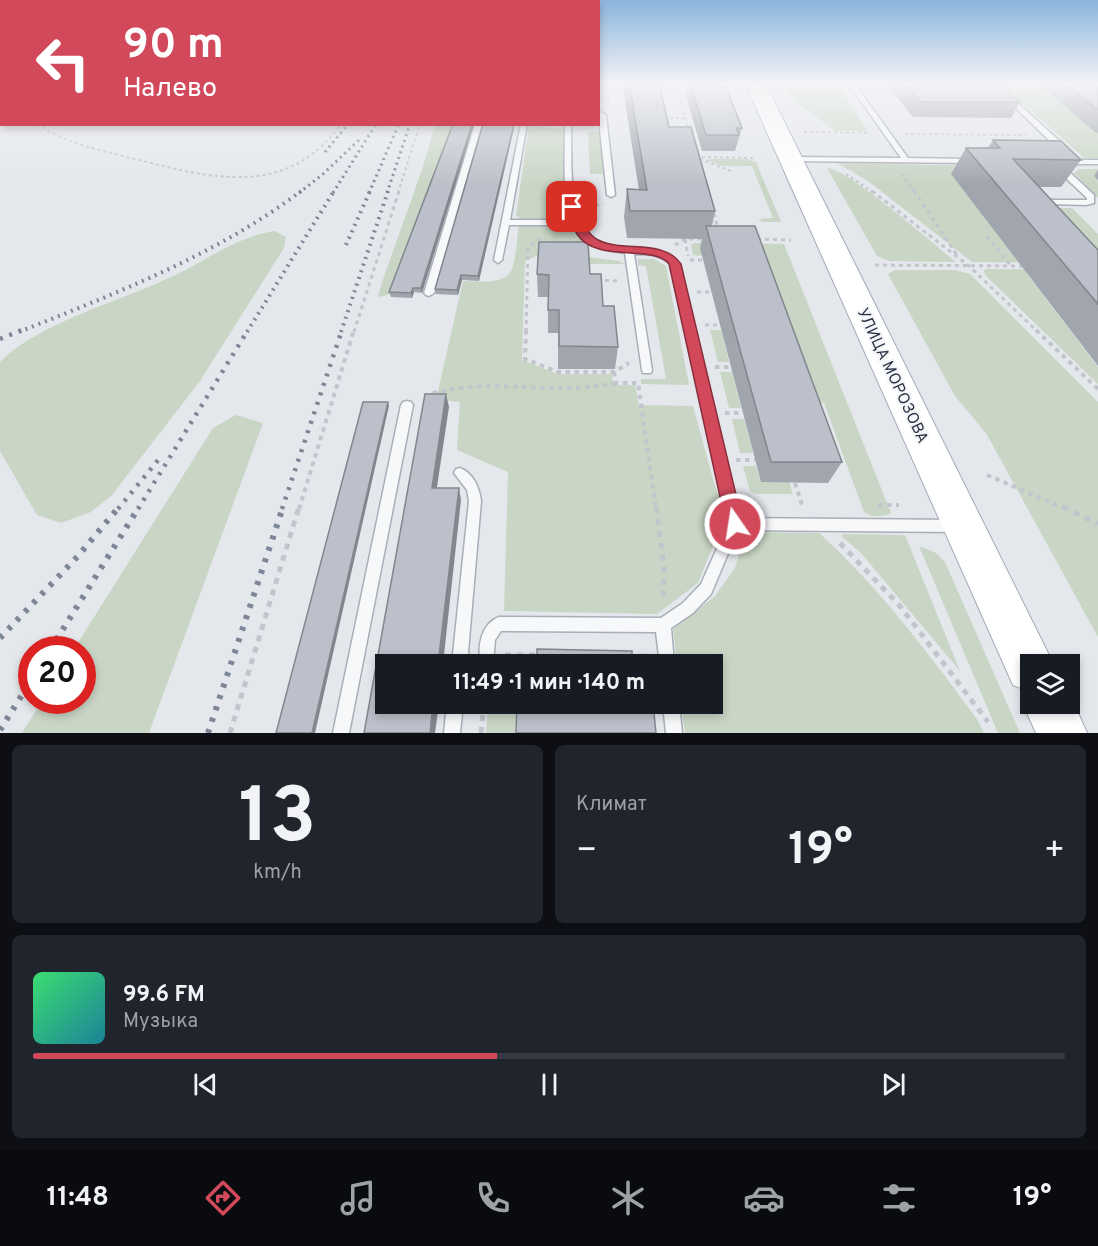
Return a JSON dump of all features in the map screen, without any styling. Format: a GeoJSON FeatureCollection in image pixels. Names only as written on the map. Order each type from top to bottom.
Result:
{"type":"FeatureCollection","features":[{"type":"Feature","properties":{"kind":"main road","name":"УЛИЦА МОРОЗОВА"},"geometry":{"type":"LineString","coordinates":[[781,117],[805,150],[962,526],[1023,654]]}},
{"type":"Feature","properties":{"kind":"main road"},"geometry":{"type":"LineString","coordinates":[[1053,714],[1062,733]]}},
{"type":"Feature","properties":{"kind":"lane"},"geometry":{"type":"LineString","coordinates":[[603,117],[611,195]]}},
{"type":"Feature","properties":{"kind":"lane"},"geometry":{"type":"LineString","coordinates":[[876,117],[906,160]]}},
{"type":"Feature","properties":{"kind":"lane"},"geometry":{"type":"LineString","coordinates":[[1029,117],[1077,162]]}},
{"type":"Feature","properties":{"kind":"lane"},"geometry":{"type":"LineString","coordinates":[[429,293],[477,126]]}},
{"type":"Feature","properties":{"kind":"lane"},"geometry":{"type":"LineString","coordinates":[[498,261],[524,126]]}},
{"type":"Feature","properties":{"kind":"lane"},"geometry":{"type":"LineString","coordinates":[[487,654],[489,633],[492,627],[499,624],[663,625],[688,609],[706,589],[735,524],[675,264],[671,258],[661,253],[610,248],[582,234],[576,223],[572,207],[568,126]]}},
{"type":"Feature","properties":{"kind":"lane"},"geometry":{"type":"LineString","coordinates":[[805,150],[906,160],[978,161]]}},
{"type":"Feature","properties":{"kind":"lane"},"geometry":{"type":"LineString","coordinates":[[1090,202],[1091,197],[1055,162],[1098,162]]}},
{"type":"Feature","properties":{"kind":"lane"},"geometry":{"type":"LineString","coordinates":[[1049,216],[1041,208],[1043,203],[1090,202],[1098,210]]}},
{"type":"Feature","properties":{"kind":"lane"},"geometry":{"type":"LineString","coordinates":[[506,222],[576,223]]}},
{"type":"Feature","properties":{"kind":"lane"},"geometry":{"type":"LineString","coordinates":[[629,251],[647,370]]}},
{"type":"Feature","properties":{"kind":"lane"},"geometry":{"type":"LineString","coordinates":[[341,733],[407,405]]}},
{"type":"Feature","properties":{"kind":"lane"},"geometry":{"type":"LineString","coordinates":[[460,473],[473,488],[475,501],[461,654]]}},
{"type":"Feature","properties":{"kind":"lane"},"geometry":{"type":"LineString","coordinates":[[735,524],[962,526]]}},
{"type":"Feature","properties":{"kind":"lane"},"geometry":{"type":"LineString","coordinates":[[661,654],[663,625]]}},
{"type":"Feature","properties":{"kind":"lane"},"geometry":{"type":"LineString","coordinates":[[452,733],[455,714]]}},
{"type":"Feature","properties":{"kind":"lane"},"geometry":{"type":"LineString","coordinates":[[672,714],[674,733]]}},
{"type":"Feature","properties":{"kind":"path"},"geometry":{"type":"LineString","coordinates":[[657,118],[686,118],[691,139]]}},
{"type":"Feature","properties":{"kind":"path"},"geometry":{"type":"LineString","coordinates":[[40,126],[52,136],[85,146],[223,179],[258,175],[300,163],[315,154],[339,126]]}},
{"type":"Feature","properties":{"kind":"path"},"geometry":{"type":"LineString","coordinates":[[230,733],[333,396],[419,126]]}},
{"type":"Feature","properties":{"kind":"path"},"geometry":{"type":"LineString","coordinates":[[805,150],[887,133],[1048,135]]}},
{"type":"Feature","properties":{"kind":"path"},"geometry":{"type":"LineString","coordinates":[[694,150],[700,168]]}},
{"type":"Feature","properties":{"kind":"path"},"geometry":{"type":"LineString","coordinates":[[805,150],[863,184],[969,266],[1098,389]]}},
{"type":"Feature","properties":{"kind":"path"},"geometry":{"type":"LineString","coordinates":[[687,158],[756,158]]}},
{"type":"Feature","properties":{"kind":"path"},"geometry":{"type":"LineString","coordinates":[[697,158],[733,172]]}},
{"type":"Feature","properties":{"kind":"path"},"geometry":{"type":"LineString","coordinates":[[902,173],[958,258]]}},
{"type":"Feature","properties":{"kind":"path"},"geometry":{"type":"LineString","coordinates":[[591,207],[598,203]]}},
{"type":"Feature","properties":{"kind":"path"},"geometry":{"type":"LineString","coordinates":[[712,209],[719,230]]}},
{"type":"Feature","properties":{"kind":"path"},"geometry":{"type":"LineString","coordinates":[[987,236],[1010,266]]}},
{"type":"Feature","properties":{"kind":"path"},"geometry":{"type":"LineString","coordinates":[[685,239],[708,239]]}},
{"type":"Feature","properties":{"kind":"path"},"geometry":{"type":"LineString","coordinates":[[756,239],[791,240]]}},
{"type":"Feature","properties":{"kind":"path"},"geometry":{"type":"LineString","coordinates":[[528,248],[525,359],[558,372],[614,372],[631,362]]}},
{"type":"Feature","properties":{"kind":"path"},"geometry":{"type":"LineString","coordinates":[[689,260],[703,260]]}},
{"type":"Feature","properties":{"kind":"path"},"geometry":{"type":"LineString","coordinates":[[875,265],[1031,266]]}},
{"type":"Feature","properties":{"kind":"path"},"geometry":{"type":"LineString","coordinates":[[587,280],[621,280]]}},
{"type":"Feature","properties":{"kind":"path"},"geometry":{"type":"LineString","coordinates":[[697,292],[711,292]]}},
{"type":"Feature","properties":{"kind":"path"},"geometry":{"type":"LineString","coordinates":[[704,325],[720,325]]}},
{"type":"Feature","properties":{"kind":"path"},"geometry":{"type":"LineString","coordinates":[[714,367],[731,367]]}},
{"type":"Feature","properties":{"kind":"path"},"geometry":{"type":"LineString","coordinates":[[614,372],[616,383]]}},
{"type":"Feature","properties":{"kind":"path"},"geometry":{"type":"LineString","coordinates":[[407,405],[433,392],[458,387],[493,386],[566,392],[592,390],[616,383],[638,383],[664,567],[663,625]]}},
{"type":"Feature","properties":{"kind":"path"},"geometry":{"type":"LineString","coordinates":[[725,413],[743,413]]}},
{"type":"Feature","properties":{"kind":"path"},"geometry":{"type":"LineString","coordinates":[[735,460],[755,460]]}},
{"type":"Feature","properties":{"kind":"path"},"geometry":{"type":"LineString","coordinates":[[987,475],[1038,495],[1098,524]]}},
{"type":"Feature","properties":{"kind":"path"},"geometry":{"type":"LineString","coordinates":[[795,483],[802,505]]}},
{"type":"Feature","properties":{"kind":"path"},"geometry":{"type":"LineString","coordinates":[[793,505],[813,505]]}},
{"type":"Feature","properties":{"kind":"path"},"geometry":{"type":"LineString","coordinates":[[819,525],[859,560],[915,626],[988,722]]}},
{"type":"Feature","properties":{"kind":"path"},"geometry":{"type":"LineString","coordinates":[[481,733],[483,714]]}},
{"type":"Feature","properties":{"kind":"green space"},"geometry":{"type":"Polygon","coordinates":[[[817,117],[859,117],[868,131],[836,131],[817,117]]]}},
{"type":"Feature","properties":{"kind":"green space"},"geometry":{"type":"Polygon","coordinates":[[[1039,117],[1098,117],[1098,158],[1084,158],[1039,117]]]}},
{"type":"Feature","properties":{"kind":"green space"},"geometry":{"type":"Polygon","coordinates":[[[435,126],[454,126],[390,294],[380,297],[378,295],[435,126]]]}},
{"type":"Feature","properties":{"kind":"green space"},"geometry":{"type":"Polygon","coordinates":[[[529,126],[565,129],[566,207],[570,220],[523,219],[516,216],[529,126]]]}},
{"type":"Feature","properties":{"kind":"green space"},"geometry":{"type":"Polygon","coordinates":[[[588,132],[602,132],[605,174],[590,174],[588,132]]]}},
{"type":"Feature","properties":{"kind":"green space"},"geometry":{"type":"Polygon","coordinates":[[[747,159],[756,162],[781,222],[763,222],[758,219],[773,218],[752,166],[722,166],[707,160],[747,159]]]}},
{"type":"Feature","properties":{"kind":"green space"},"geometry":{"type":"Polygon","coordinates":[[[837,163],[1040,167],[978,167],[1075,263],[972,262],[868,181],[837,163]]]}},
{"type":"Feature","properties":{"kind":"green space"},"geometry":{"type":"Polygon","coordinates":[[[827,168],[853,180],[871,193],[956,262],[889,261],[877,256],[827,168]]]}},
{"type":"Feature","properties":{"kind":"green space"},"geometry":{"type":"Polygon","coordinates":[[[1079,169],[1098,169],[1098,176],[1094,176],[1098,180],[1098,198],[1074,173],[1079,169]]]}},
{"type":"Feature","properties":{"kind":"green space"},"geometry":{"type":"Polygon","coordinates":[[[1052,208],[1072,208],[1098,234],[1098,251],[1052,208]]]}},
{"type":"Feature","properties":{"kind":"green space"},"geometry":{"type":"Polygon","coordinates":[[[519,224],[575,225],[583,236],[586,257],[619,261],[625,264],[564,264],[563,257],[536,256],[525,261],[522,360],[558,374],[612,374],[613,385],[635,385],[639,405],[693,406],[714,483],[726,514],[698,583],[657,614],[504,611],[508,472],[457,450],[460,402],[436,400],[463,281],[495,281],[510,273],[519,224]]]}},
{"type":"Feature","properties":{"kind":"green space"},"geometry":{"type":"Polygon","coordinates":[[[275,231],[286,237],[284,248],[200,381],[112,495],[91,512],[61,523],[37,515],[0,451],[0,362],[16,348],[57,324],[171,277],[248,238],[275,231]]]}},
{"type":"Feature","properties":{"kind":"green space"},"geometry":{"type":"Polygon","coordinates":[[[694,243],[784,244],[891,513],[877,516],[864,512],[824,403],[800,402],[701,248],[702,256],[693,255],[691,245],[694,243]]]}},
{"type":"Feature","properties":{"kind":"green space"},"geometry":{"type":"Polygon","coordinates":[[[638,259],[654,259],[666,266],[689,385],[641,384],[641,379],[666,379],[646,266],[638,265],[638,259]]]}},
{"type":"Feature","properties":{"kind":"green space"},"geometry":{"type":"Polygon","coordinates":[[[986,269],[1081,270],[1027,274],[1098,367],[1098,384],[985,275],[986,269]]]}},
{"type":"Feature","properties":{"kind":"green space"},"geometry":{"type":"Polygon","coordinates":[[[895,270],[955,270],[970,274],[1098,402],[1098,637],[986,433],[955,396],[888,274],[895,270]]]}},
{"type":"Feature","properties":{"kind":"green space"},"geometry":{"type":"Polygon","coordinates":[[[710,330],[721,330],[729,362],[718,362],[710,330]]]}},
{"type":"Feature","properties":{"kind":"green space"},"geometry":{"type":"Polygon","coordinates":[[[720,372],[732,372],[741,408],[729,408],[720,372]]]}},
{"type":"Feature","properties":{"kind":"green space"},"geometry":{"type":"Polygon","coordinates":[[[236,415],[263,423],[149,733],[22,733],[34,714],[96,714],[96,636],[82,636],[213,428],[236,415]]]}},
{"type":"Feature","properties":{"kind":"green space"},"geometry":{"type":"Polygon","coordinates":[[[732,419],[744,419],[753,453],[740,453],[732,419]]]}},
{"type":"Feature","properties":{"kind":"green space"},"geometry":{"type":"Polygon","coordinates":[[[743,466],[756,466],[761,482],[789,482],[793,494],[756,494],[750,491],[743,466]]]}},
{"type":"Feature","properties":{"kind":"green space"},"geometry":{"type":"Polygon","coordinates":[[[746,532],[819,533],[863,576],[902,622],[977,719],[984,733],[685,733],[682,714],[723,714],[723,654],[676,654],[673,629],[715,596],[735,568],[746,532]]]}},
{"type":"Feature","properties":{"kind":"green space"},"geometry":{"type":"Polygon","coordinates":[[[844,534],[905,535],[960,671],[861,553],[841,536],[844,534]]]}},
{"type":"Feature","properties":{"kind":"green space"},"geometry":{"type":"Polygon","coordinates":[[[919,546],[936,553],[945,562],[1020,733],[998,733],[919,546]]]}},
{"type":"Feature","properties":{"kind":"green space"},"geometry":{"type":"Polygon","coordinates":[[[487,714],[520,714],[519,733],[486,733],[487,714]]]}},
{"type":"Feature","properties":{"kind":"building"},"geometry":{"type":"Polygon","coordinates":[[[635,117],[667,117],[669,127],[691,127],[715,211],[630,211],[627,189],[647,190],[635,117]]]}},
{"type":"Feature","properties":{"kind":"building"},"geometry":{"type":"Polygon","coordinates":[[[701,117],[738,117],[742,128],[736,128],[739,135],[706,135],[701,117]]]}},
{"type":"Feature","properties":{"kind":"building"},"geometry":{"type":"Polygon","coordinates":[[[452,126],[471,126],[421,288],[413,288],[411,293],[389,292],[452,126]]]}},
{"type":"Feature","properties":{"kind":"building"},"geometry":{"type":"Polygon","coordinates":[[[482,126],[514,126],[478,276],[461,275],[457,290],[435,289],[482,126]]]}},
{"type":"Feature","properties":{"kind":"building"},"geometry":{"type":"Polygon","coordinates":[[[993,140],[1061,141],[1081,160],[1013,159],[1098,250],[1098,304],[966,148],[1000,148],[993,140]]]}},
{"type":"Feature","properties":{"kind":"building"},"geometry":{"type":"Polygon","coordinates":[[[706,226],[755,226],[842,462],[771,462],[706,226]]]}},
{"type":"Feature","properties":{"kind":"building"},"geometry":{"type":"Polygon","coordinates":[[[539,242],[588,242],[590,274],[601,274],[603,306],[614,306],[618,347],[559,346],[559,310],[548,310],[549,275],[537,274],[539,242]]]}},
{"type":"Feature","properties":{"kind":"building"},"geometry":{"type":"Polygon","coordinates":[[[425,394],[446,394],[432,488],[459,488],[439,654],[378,654],[425,394]]]}},
{"type":"Feature","properties":{"kind":"building"},"geometry":{"type":"Polygon","coordinates":[[[363,402],[388,402],[312,733],[276,733],[363,402]]]}},
{"type":"Feature","properties":{"kind":"building"},"geometry":{"type":"Polygon","coordinates":[[[537,649],[632,651],[632,654],[537,654],[537,649]]]}},
{"type":"Feature","properties":{"kind":"building"},"geometry":{"type":"Polygon","coordinates":[[[375,672],[375,714],[432,714],[430,733],[364,733],[375,672]]]}},
{"type":"Feature","properties":{"kind":"building"},"geometry":{"type":"Polygon","coordinates":[[[517,714],[654,714],[656,733],[516,733],[517,714]]]}},
{"type":"Feature","properties":{"kind":"railway"},"geometry":{"type":"LineString","coordinates":[[325,152],[346,126]]}},
{"type":"Feature","properties":{"kind":"railway"},"geometry":{"type":"LineString","coordinates":[[333,193],[375,126]]}},
{"type":"Feature","properties":{"kind":"railway"},"geometry":{"type":"LineString","coordinates":[[369,193],[398,126]]}},
{"type":"Feature","properties":{"kind":"railway"},"geometry":{"type":"LineString","coordinates":[[387,193],[409,126]]}},
{"type":"Feature","properties":{"kind":"railway"},"geometry":{"type":"LineString","coordinates":[[299,193],[359,140]]}},
{"type":"Feature","properties":{"kind":"railway"},"geometry":{"type":"LineString","coordinates":[[19,332],[165,271],[235,235],[301,191]]}},
{"type":"Feature","properties":{"kind":"railway"},"geometry":{"type":"LineString","coordinates":[[247,332],[334,191]]}},
{"type":"Feature","properties":{"kind":"railway"},"geometry":{"type":"LineString","coordinates":[[346,245],[370,191]]}},
{"type":"Feature","properties":{"kind":"railway"},"geometry":{"type":"LineString","coordinates":[[341,332],[388,191]]}},
{"type":"Feature","properties":{"kind":"railway"},"geometry":{"type":"LineString","coordinates":[[0,339],[22,330]]}},
{"type":"Feature","properties":{"kind":"railway"},"geometry":{"type":"LineString","coordinates":[[138,509],[248,330]]}},
{"type":"Feature","properties":{"kind":"railway"},"geometry":{"type":"LineString","coordinates":[[282,509],[342,330]]}},
{"type":"Feature","properties":{"kind":"railway"},"geometry":{"type":"LineString","coordinates":[[118,509],[159,459]]}},
{"type":"Feature","properties":{"kind":"railway"},"geometry":{"type":"LineString","coordinates":[[0,638],[78,556],[119,507]]}},
{"type":"Feature","properties":{"kind":"railway"},"geometry":{"type":"LineString","coordinates":[[59,636],[139,507]]}},
{"type":"Feature","properties":{"kind":"railway"},"geometry":{"type":"LineString","coordinates":[[208,733],[283,507]]}},
{"type":"Feature","properties":{"kind":"railway"},"geometry":{"type":"LineString","coordinates":[[0,730],[18,701]]}},
{"type":"Feature","properties":{"kind":"route"},"geometry":{"type":"LineString","coordinates":[[572,207],[576,223],[582,234],[594,242],[610,248],[661,253],[671,258],[675,264],[735,524]]}}]}
